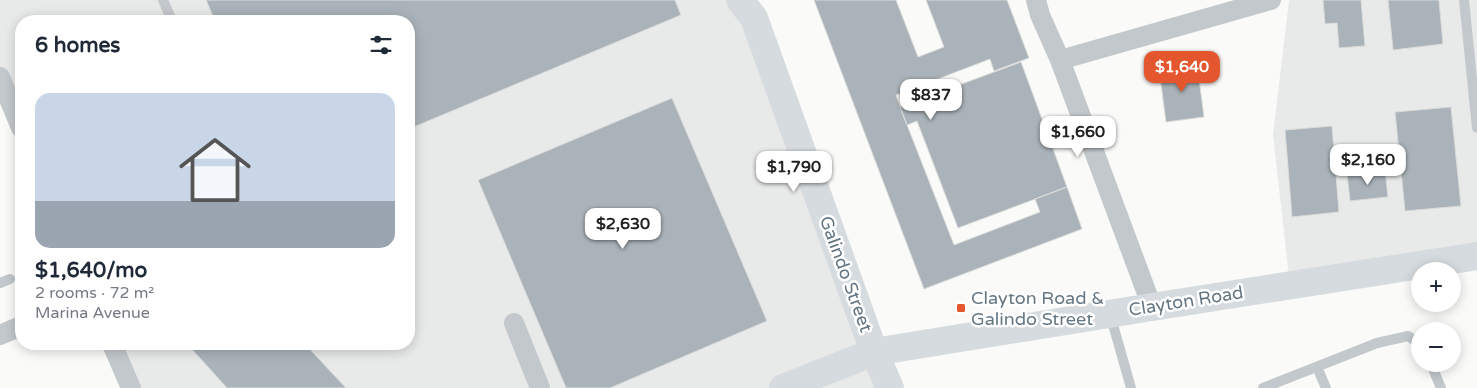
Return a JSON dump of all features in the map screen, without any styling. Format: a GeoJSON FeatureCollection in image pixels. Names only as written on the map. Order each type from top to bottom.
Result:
{"type":"FeatureCollection","features":[{"type":"Feature","properties":{"kind":"main road","name":"Galindo Street"},"geometry":{"type":"LineString","coordinates":[[749,6],[874,352],[890,388]]}},
{"type":"Feature","properties":{"kind":"main road","name":"Clayton Road"},"geometry":{"type":"LineString","coordinates":[[783,388],[874,352],[1152,306],[1477,256]]}},
{"type":"Feature","properties":{"kind":"street"},"geometry":{"type":"LineString","coordinates":[[1036,0],[1152,306]]}},
{"type":"Feature","properties":{"kind":"street"},"geometry":{"type":"LineString","coordinates":[[1060,60],[1271,0]]}},
{"type":"Feature","properties":{"kind":"street"},"geometry":{"type":"LineString","coordinates":[[4,90],[15,115]]}},
{"type":"Feature","properties":{"kind":"street"},"geometry":{"type":"LineString","coordinates":[[514,323],[540,388]]}},
{"type":"Feature","properties":{"kind":"street"},"geometry":{"type":"LineString","coordinates":[[0,335],[15,329]]}},
{"type":"Feature","properties":{"kind":"street"},"geometry":{"type":"LineString","coordinates":[[115,350],[131,388]]}},
{"type":"Feature","properties":{"kind":"lane"},"geometry":{"type":"LineString","coordinates":[[163,0],[169,15]]}},
{"type":"Feature","properties":{"kind":"lane"},"geometry":{"type":"LineString","coordinates":[[1464,0],[1477,128]]}},
{"type":"Feature","properties":{"kind":"lane"},"geometry":{"type":"LineString","coordinates":[[0,283],[10,279]]}},
{"type":"Feature","properties":{"kind":"lane"},"geometry":{"type":"LineString","coordinates":[[1110,314],[1131,388]]}},
{"type":"Feature","properties":{"kind":"lane"},"geometry":{"type":"LineString","coordinates":[[1263,388],[1376,343],[1408,336],[1411,338]]}},
{"type":"Feature","properties":{"kind":"lane"},"geometry":{"type":"LineString","coordinates":[[1317,367],[1326,388]]}},
{"type":"Feature","properties":{"kind":"lane"},"geometry":{"type":"LineString","coordinates":[[1434,372],[1441,388]]}},
{"type":"Feature","properties":{"kind":"shaded area"},"geometry":{"type":"Polygon","coordinates":[[[0,0],[740,0],[890,388],[131,388],[115,350],[415,350],[415,15],[15,15],[15,113],[0,77],[0,0]]]}},
{"type":"Feature","properties":{"kind":"shaded area"},"geometry":{"type":"Polygon","coordinates":[[[1289,0],[1477,0],[1477,256],[1438,262],[1411,262],[1411,266],[1290,285],[1273,135],[1289,0]]]}},
{"type":"Feature","properties":{"kind":"building"},"geometry":{"type":"Polygon","coordinates":[[[206,0],[675,0],[681,15],[415,126],[415,15],[212,15],[206,0]]]}},
{"type":"Feature","properties":{"kind":"building"},"geometry":{"type":"Polygon","coordinates":[[[814,0],[896,0],[918,57],[944,47],[926,0],[1007,0],[1029,58],[994,71],[990,59],[896,95],[954,245],[1040,212],[1035,199],[1067,187],[1082,229],[924,289],[814,0]]]}},
{"type":"Feature","properties":{"kind":"building"},"geometry":{"type":"Polygon","coordinates":[[[1323,0],[1361,0],[1365,46],[1339,48],[1337,23],[1325,24],[1323,0]]]}},
{"type":"Feature","properties":{"kind":"building"},"geometry":{"type":"Polygon","coordinates":[[[1388,0],[1439,0],[1443,44],[1393,50],[1388,0]]]}},
{"type":"Feature","properties":{"kind":"building"},"geometry":{"type":"Polygon","coordinates":[[[1021,62],[1067,187],[958,228],[917,121],[907,125],[900,107],[1021,62]]]}},
{"type":"Feature","properties":{"kind":"building"},"geometry":{"type":"Polygon","coordinates":[[[1197,64],[1204,117],[1166,122],[1159,69],[1197,64]]]}},
{"type":"Feature","properties":{"kind":"building"},"geometry":{"type":"Polygon","coordinates":[[[672,98],[767,321],[610,388],[566,388],[478,180],[672,98]]]}},
{"type":"Feature","properties":{"kind":"building"},"geometry":{"type":"Polygon","coordinates":[[[1451,107],[1461,206],[1405,211],[1395,112],[1451,107]]]}},
{"type":"Feature","properties":{"kind":"building"},"geometry":{"type":"Polygon","coordinates":[[[1332,126],[1339,212],[1292,217],[1285,130],[1332,126]]]}},
{"type":"Feature","properties":{"kind":"building"},"geometry":{"type":"Polygon","coordinates":[[[1385,170],[1388,197],[1350,201],[1347,174],[1385,170]]]}},
{"type":"Feature","properties":{"kind":"building"},"geometry":{"type":"Polygon","coordinates":[[[193,350],[311,350],[346,388],[227,388],[193,350]]]}},
{"type":"Feature","properties":{"kind":"place","name":"Clayton Road & Galindo Street"},"geometry":{"type":"Point","coordinates":[961,308]}}]}
